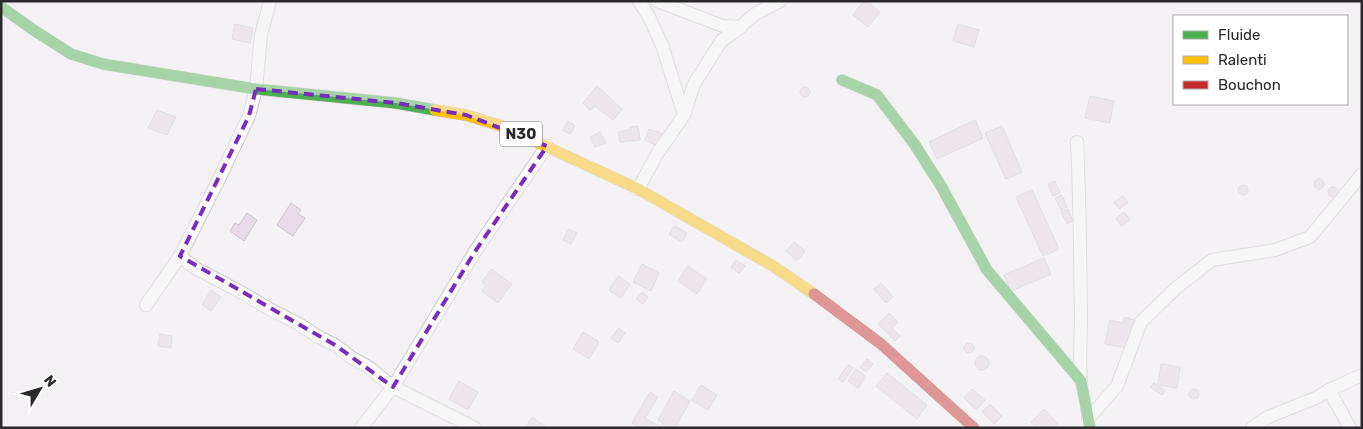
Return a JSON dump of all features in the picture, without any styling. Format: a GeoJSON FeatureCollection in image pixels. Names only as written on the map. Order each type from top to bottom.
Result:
{"type":"FeatureCollection","features":[{"type":"Feature","properties":{"kind":"main road","name":"N30"},"geometry":{"type":"LineString","coordinates":[[1,7],[71,54],[103,64],[256,89],[396,103],[466,115],[502,126],[638,189],[773,266],[881,344],[974,428]]}},
{"type":"Feature","properties":{"kind":"main road"},"geometry":{"type":"LineString","coordinates":[[842,80],[877,94],[894,120],[915,145],[941,186],[987,270],[1081,382],[1089,423]]}},
{"type":"Feature","properties":{"kind":"street"},"geometry":{"type":"LineString","coordinates":[[146,305],[180,256],[249,116],[256,89],[261,34],[270,1]]}},
{"type":"Feature","properties":{"kind":"street"},"geometry":{"type":"LineString","coordinates":[[639,1],[662,45],[684,115]]}},
{"type":"Feature","properties":{"kind":"street"},"geometry":{"type":"LineString","coordinates":[[657,1],[723,26],[741,27]]}},
{"type":"Feature","properties":{"kind":"street"},"geometry":{"type":"LineString","coordinates":[[638,189],[657,154],[684,115],[694,84],[722,40],[741,27],[755,14],[780,1]]}},
{"type":"Feature","properties":{"kind":"street"},"geometry":{"type":"LineString","coordinates":[[1077,142],[1080,213],[1081,382]]}},
{"type":"Feature","properties":{"kind":"street"},"geometry":{"type":"LineString","coordinates":[[361,428],[393,387],[474,253],[547,146]]}},
{"type":"Feature","properties":{"kind":"street"},"geometry":{"type":"LineString","coordinates":[[1089,423],[1117,386],[1141,322],[1176,288],[1212,260],[1276,250],[1310,237],[1362,174]]}},
{"type":"Feature","properties":{"kind":"street"},"geometry":{"type":"LineString","coordinates":[[180,256],[195,268],[335,345],[352,358],[367,366],[393,387],[475,428]]}},
{"type":"Feature","properties":{"kind":"street"},"geometry":{"type":"LineString","coordinates":[[1252,428],[1268,417],[1318,397],[1362,375]]}},
{"type":"Feature","properties":{"kind":"street"},"geometry":{"type":"LineString","coordinates":[[1329,390],[1350,428]]}},
{"type":"Feature","properties":{"kind":"highlighted area"},"geometry":{"type":"Polygon","coordinates":[[[256,89],[396,103],[466,115],[547,146],[474,253],[393,387],[335,345],[180,256],[249,116],[256,89]]]}},
{"type":"Feature","properties":{"kind":"building"},"geometry":{"type":"Polygon","coordinates":[[[864,1],[867,1],[880,12],[868,27],[853,15],[864,1]]]}},
{"type":"Feature","properties":{"kind":"building"},"geometry":{"type":"Polygon","coordinates":[[[235,24],[253,28],[250,43],[232,39],[235,24]]]}},
{"type":"Feature","properties":{"kind":"building"},"geometry":{"type":"Polygon","coordinates":[[[958,24],[979,30],[974,47],[953,41],[958,24]]]}},
{"type":"Feature","properties":{"kind":"building"},"geometry":{"type":"Polygon","coordinates":[[[597,86],[622,109],[613,120],[595,106],[590,110],[583,103],[597,86]]]}},
{"type":"Feature","properties":{"kind":"building"},"geometry":{"type":"Polygon","coordinates":[[[803,87],[807,87],[810,92],[809,96],[803,97],[800,94],[800,90],[803,87]]]}},
{"type":"Feature","properties":{"kind":"building"},"geometry":{"type":"Polygon","coordinates":[[[1090,96],[1114,101],[1110,123],[1085,118],[1090,96]]]}},
{"type":"Feature","properties":{"kind":"building"},"geometry":{"type":"Polygon","coordinates":[[[157,110],[176,117],[167,135],[148,128],[157,110]]]}},
{"type":"Feature","properties":{"kind":"building"},"geometry":{"type":"Polygon","coordinates":[[[975,120],[983,138],[937,159],[929,142],[975,120]]]}},
{"type":"Feature","properties":{"kind":"building"},"geometry":{"type":"Polygon","coordinates":[[[568,121],[575,126],[570,134],[563,130],[568,121]]]}},
{"type":"Feature","properties":{"kind":"building"},"geometry":{"type":"Polygon","coordinates":[[[638,126],[640,140],[620,142],[618,132],[630,130],[630,127],[638,126]]]}},
{"type":"Feature","properties":{"kind":"building"},"geometry":{"type":"Polygon","coordinates":[[[1002,126],[1022,172],[1006,179],[985,133],[1002,126]]]}},
{"type":"Feature","properties":{"kind":"building"},"geometry":{"type":"Polygon","coordinates":[[[649,129],[663,134],[658,146],[645,140],[649,129]]]}},
{"type":"Feature","properties":{"kind":"building"},"geometry":{"type":"Polygon","coordinates":[[[600,132],[606,143],[595,147],[590,137],[600,132]]]}},
{"type":"Feature","properties":{"kind":"building"},"geometry":{"type":"Polygon","coordinates":[[[1317,179],[1321,179],[1324,184],[1323,188],[1317,189],[1314,186],[1314,182],[1317,179]]]}},
{"type":"Feature","properties":{"kind":"building"},"geometry":{"type":"Polygon","coordinates":[[[1055,181],[1060,193],[1053,196],[1048,184],[1055,181]]]}},
{"type":"Feature","properties":{"kind":"building"},"geometry":{"type":"Polygon","coordinates":[[[1243,185],[1248,190],[1243,195],[1238,190],[1243,185]]]}},
{"type":"Feature","properties":{"kind":"building"},"geometry":{"type":"Polygon","coordinates":[[[1331,187],[1335,187],[1338,192],[1337,196],[1331,197],[1328,194],[1328,190],[1331,187]]]}},
{"type":"Feature","properties":{"kind":"building"},"geometry":{"type":"Polygon","coordinates":[[[1032,190],[1059,249],[1043,256],[1016,197],[1032,190]]]}},
{"type":"Feature","properties":{"kind":"building"},"geometry":{"type":"Polygon","coordinates":[[[1062,195],[1067,207],[1061,210],[1055,198],[1062,195]]]}},
{"type":"Feature","properties":{"kind":"building"},"geometry":{"type":"Polygon","coordinates":[[[1123,196],[1128,203],[1119,209],[1114,202],[1123,196]]]}},
{"type":"Feature","properties":{"kind":"building"},"geometry":{"type":"Polygon","coordinates":[[[291,203],[301,210],[298,214],[305,218],[293,236],[277,225],[291,203]]]}},
{"type":"Feature","properties":{"kind":"building"},"geometry":{"type":"Polygon","coordinates":[[[1068,209],[1073,221],[1067,224],[1061,212],[1068,209]]]}},
{"type":"Feature","properties":{"kind":"building"},"geometry":{"type":"Polygon","coordinates":[[[1124,212],[1130,220],[1121,226],[1116,218],[1124,212]]]}},
{"type":"Feature","properties":{"kind":"building"},"geometry":{"type":"Polygon","coordinates":[[[247,213],[257,220],[244,241],[230,231],[235,223],[239,225],[247,213]]]}},
{"type":"Feature","properties":{"kind":"building"},"geometry":{"type":"Polygon","coordinates":[[[674,226],[687,233],[682,242],[669,234],[674,226]]]}},
{"type":"Feature","properties":{"kind":"building"},"geometry":{"type":"Polygon","coordinates":[[[569,229],[577,233],[571,244],[563,240],[569,229]]]}},
{"type":"Feature","properties":{"kind":"building"},"geometry":{"type":"Polygon","coordinates":[[[794,242],[805,251],[797,261],[786,251],[794,242]]]}},
{"type":"Feature","properties":{"kind":"building"},"geometry":{"type":"Polygon","coordinates":[[[1044,258],[1051,274],[1011,291],[1004,275],[1044,258]]]}},
{"type":"Feature","properties":{"kind":"building"},"geometry":{"type":"Polygon","coordinates":[[[736,260],[745,266],[739,273],[731,267],[736,260]]]}},
{"type":"Feature","properties":{"kind":"building"},"geometry":{"type":"Polygon","coordinates":[[[642,264],[659,273],[651,291],[633,282],[642,264]]]}},
{"type":"Feature","properties":{"kind":"building"},"geometry":{"type":"Polygon","coordinates":[[[688,266],[707,279],[697,294],[678,281],[688,266]]]}},
{"type":"Feature","properties":{"kind":"building"},"geometry":{"type":"Polygon","coordinates":[[[491,269],[512,284],[498,303],[482,291],[486,285],[482,282],[491,269]]]}},
{"type":"Feature","properties":{"kind":"building"},"geometry":{"type":"Polygon","coordinates":[[[618,276],[630,284],[621,298],[609,290],[618,276]]]}},
{"type":"Feature","properties":{"kind":"building"},"geometry":{"type":"Polygon","coordinates":[[[881,283],[893,297],[886,303],[874,289],[881,283]]]}},
{"type":"Feature","properties":{"kind":"building"},"geometry":{"type":"Polygon","coordinates":[[[211,290],[221,297],[211,311],[202,305],[211,290]]]}},
{"type":"Feature","properties":{"kind":"building"},"geometry":{"type":"Polygon","coordinates":[[[642,292],[648,297],[643,304],[636,299],[642,292]]]}},
{"type":"Feature","properties":{"kind":"building"},"geometry":{"type":"Polygon","coordinates":[[[889,313],[898,322],[892,328],[900,336],[895,341],[878,324],[889,313]]]}},
{"type":"Feature","properties":{"kind":"building"},"geometry":{"type":"Polygon","coordinates":[[[1124,317],[1134,320],[1128,348],[1105,344],[1110,320],[1123,323],[1124,317]]]}},
{"type":"Feature","properties":{"kind":"building"},"geometry":{"type":"Polygon","coordinates":[[[619,328],[625,333],[618,343],[611,338],[619,328]]]}},
{"type":"Feature","properties":{"kind":"building"},"geometry":{"type":"Polygon","coordinates":[[[583,332],[599,342],[589,359],[573,349],[583,332]]]}},
{"type":"Feature","properties":{"kind":"building"},"geometry":{"type":"Polygon","coordinates":[[[160,334],[172,336],[171,348],[158,346],[160,334]]]}},
{"type":"Feature","properties":{"kind":"building"},"geometry":{"type":"Polygon","coordinates":[[[967,343],[971,343],[974,348],[973,352],[967,353],[964,350],[964,346],[967,343]]]}},
{"type":"Feature","properties":{"kind":"building"},"geometry":{"type":"Polygon","coordinates":[[[982,356],[987,358],[989,363],[987,368],[982,370],[977,368],[975,363],[977,358],[982,356]]]}},
{"type":"Feature","properties":{"kind":"building"},"geometry":{"type":"Polygon","coordinates":[[[867,359],[873,364],[866,372],[860,367],[867,359]]]}},
{"type":"Feature","properties":{"kind":"building"},"geometry":{"type":"Polygon","coordinates":[[[1161,364],[1180,367],[1177,388],[1158,385],[1161,364]]]}},
{"type":"Feature","properties":{"kind":"building"},"geometry":{"type":"Polygon","coordinates":[[[848,365],[853,368],[843,382],[838,379],[848,365]]]}},
{"type":"Feature","properties":{"kind":"building"},"geometry":{"type":"Polygon","coordinates":[[[856,369],[866,377],[858,388],[848,381],[856,369]]]}},
{"type":"Feature","properties":{"kind":"building"},"geometry":{"type":"Polygon","coordinates":[[[887,373],[927,405],[917,419],[876,386],[887,373]]]}},
{"type":"Feature","properties":{"kind":"building"},"geometry":{"type":"Polygon","coordinates":[[[459,381],[478,392],[468,410],[449,399],[459,381]]]}},
{"type":"Feature","properties":{"kind":"building"},"geometry":{"type":"Polygon","coordinates":[[[1154,383],[1165,391],[1162,395],[1150,387],[1154,383]]]}},
{"type":"Feature","properties":{"kind":"building"},"geometry":{"type":"Polygon","coordinates":[[[701,385],[717,395],[708,410],[692,400],[701,385]]]}},
{"type":"Feature","properties":{"kind":"building"},"geometry":{"type":"Polygon","coordinates":[[[972,389],[985,400],[976,410],[964,398],[972,389]]]}},
{"type":"Feature","properties":{"kind":"building"},"geometry":{"type":"Polygon","coordinates":[[[1192,389],[1196,389],[1199,394],[1198,398],[1192,399],[1189,396],[1189,392],[1192,389]]]}},
{"type":"Feature","properties":{"kind":"building"},"geometry":{"type":"Polygon","coordinates":[[[674,391],[690,401],[675,428],[641,428],[632,423],[650,392],[658,397],[645,418],[661,427],[663,423],[658,420],[674,391]]]}},
{"type":"Feature","properties":{"kind":"building"},"geometry":{"type":"Polygon","coordinates":[[[990,404],[1002,416],[994,424],[982,412],[990,404]]]}},
{"type":"Feature","properties":{"kind":"building"},"geometry":{"type":"Polygon","coordinates":[[[1044,409],[1058,424],[1054,428],[1036,428],[1031,422],[1044,409]]]}},
{"type":"Feature","properties":{"kind":"building"},"geometry":{"type":"Polygon","coordinates":[[[532,417],[547,428],[525,428],[532,417]]]}},
{"type":"Feature","properties":{"kind":"traffic: fast"},"geometry":{"type":"LineString","coordinates":[[1,7],[71,54],[103,64],[256,89],[396,103],[435,110]]}},
{"type":"Feature","properties":{"kind":"traffic: fast"},"geometry":{"type":"LineString","coordinates":[[842,80],[877,95],[915,145],[941,186],[987,270],[1081,381],[1090,428]]}},
{"type":"Feature","properties":{"kind":"traffic: slow"},"geometry":{"type":"LineString","coordinates":[[435,110],[466,115],[502,126],[638,189],[773,266],[814,294]]}},
{"type":"Feature","properties":{"kind":"traffic: jam"},"geometry":{"type":"LineString","coordinates":[[814,294],[881,344],[974,428]]}}]}
